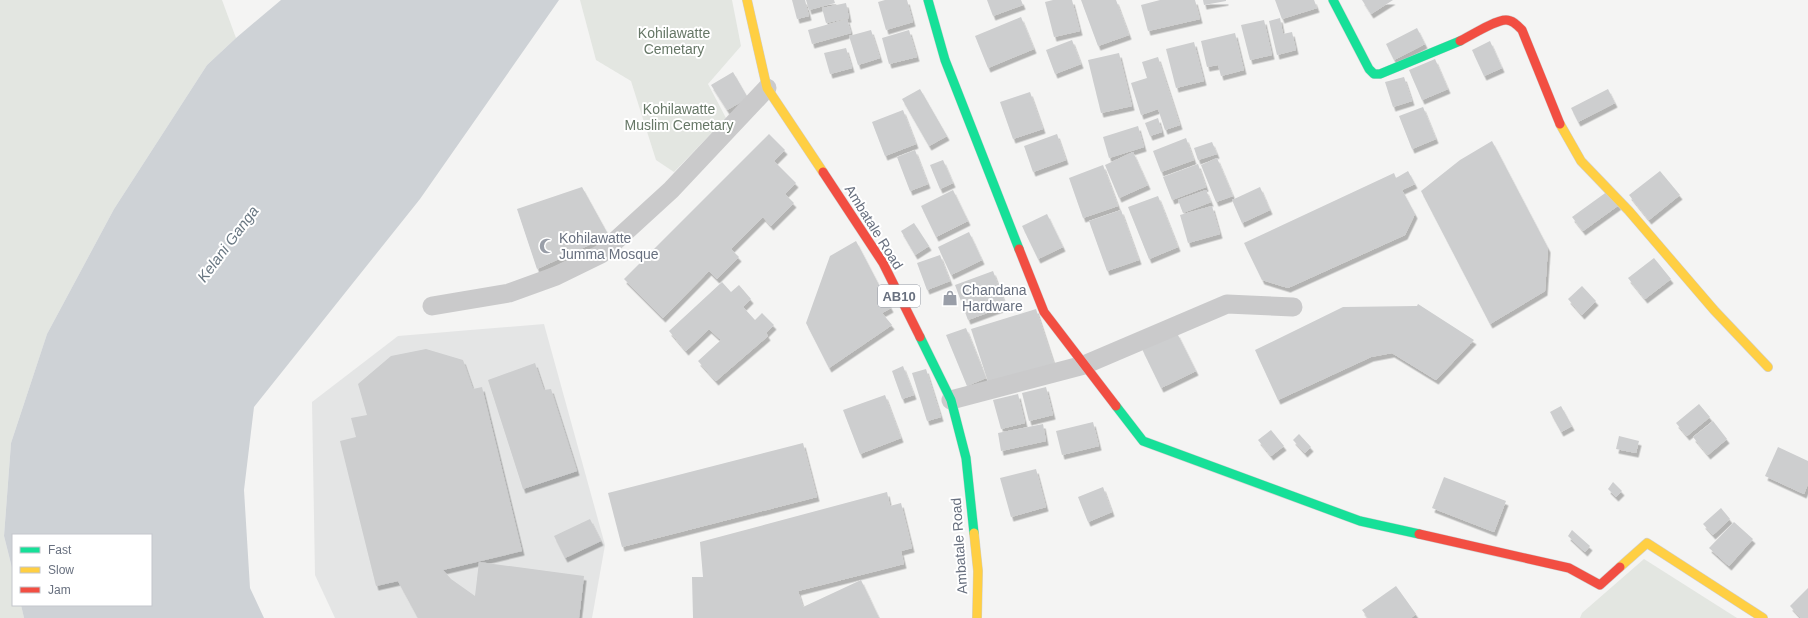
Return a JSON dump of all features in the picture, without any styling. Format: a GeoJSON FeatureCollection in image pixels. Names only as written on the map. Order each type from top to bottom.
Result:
{"type":"FeatureCollection","features":[{"type":"Feature","properties":{"kind":"street","name":"Ambatale Road"},"geometry":{"type":"LineString","coordinates":[[747,0],[767,88],[883,264],[951,400],[966,458],[978,571],[977,618]]}},
{"type":"Feature","properties":{"kind":"street"},"geometry":{"type":"LineString","coordinates":[[928,0],[945,60],[1044,312],[1143,441],[1360,520],[1569,568],[1600,585],[1647,543],[1762,618]]}},
{"type":"Feature","properties":{"kind":"street"},"geometry":{"type":"LineString","coordinates":[[1333,0],[1369,69],[1374,74],[1380,74],[1452,45],[1484,28],[1506,20],[1515,23],[1522,30],[1563,132],[1581,161],[1629,211],[1714,310],[1768,367]]}},
{"type":"Feature","properties":{"kind":"street"},"geometry":{"type":"LineString","coordinates":[[432,306],[509,293],[556,276],[601,254],[671,190],[767,88]]}},
{"type":"Feature","properties":{"kind":"street"},"geometry":{"type":"LineString","coordinates":[[951,400],[1084,364],[1227,304],[1293,307]]}},
{"type":"Feature","properties":{"kind":"shaded area"},"geometry":{"type":"Polygon","coordinates":[[[544,324],[605,545],[592,618],[335,618],[315,575],[312,402],[398,336],[544,324]]]}},
{"type":"Feature","properties":{"kind":"green space"},"geometry":{"type":"Polygon","coordinates":[[[0,0],[222,0],[236,38],[207,65],[114,209],[47,334],[11,443],[4,536],[12,568],[12,606],[21,606],[24,618],[0,618],[0,0]]]}},
{"type":"Feature","properties":{"kind":"green space","name":"Kohilawatte Cemetary"},"geometry":{"type":"Polygon","coordinates":[[[580,0],[732,0],[741,46],[708,84],[726,118],[674,172],[656,160],[631,81],[596,60],[580,0]]]}},
{"type":"Feature","properties":{"kind":"green space"},"geometry":{"type":"Polygon","coordinates":[[[1644,559],[1737,618],[1580,618],[1582,613],[1644,559]]]}},
{"type":"Feature","properties":{"kind":"water","name":"Kelani Ganga"},"geometry":{"type":"Polygon","coordinates":[[[281,0],[559,0],[420,199],[254,407],[244,490],[250,588],[264,618],[24,618],[21,606],[152,606],[152,534],[12,534],[12,568],[4,536],[11,443],[47,334],[114,209],[207,65],[281,0]]]}},
{"type":"Feature","properties":{"kind":"building"},"geometry":{"type":"Polygon","coordinates":[[[792,0],[805,0],[809,16],[797,19],[792,0]]]}},
{"type":"Feature","properties":{"kind":"building"},"geometry":{"type":"Polygon","coordinates":[[[806,0],[834,0],[835,3],[809,10],[806,0]]]}},
{"type":"Feature","properties":{"kind":"building"},"geometry":{"type":"Polygon","coordinates":[[[885,0],[907,0],[913,22],[886,30],[878,2],[885,0]]]}},
{"type":"Feature","properties":{"kind":"building"},"geometry":{"type":"Polygon","coordinates":[[[987,0],[1021,0],[1023,5],[993,16],[987,0]]]}},
{"type":"Feature","properties":{"kind":"building"},"geometry":{"type":"Polygon","coordinates":[[[1053,0],[1072,0],[1080,31],[1054,37],[1045,2],[1053,0]]]}},
{"type":"Feature","properties":{"kind":"building"},"geometry":{"type":"Polygon","coordinates":[[[1081,0],[1116,0],[1129,35],[1098,46],[1081,0]]]}},
{"type":"Feature","properties":{"kind":"building"},"geometry":{"type":"Polygon","coordinates":[[[1160,0],[1195,0],[1200,19],[1148,31],[1141,5],[1160,0]]]}},
{"type":"Feature","properties":{"kind":"building"},"geometry":{"type":"Polygon","coordinates":[[[1203,0],[1226,0],[1226,1],[1204,5],[1203,0]]]}},
{"type":"Feature","properties":{"kind":"building"},"geometry":{"type":"Polygon","coordinates":[[[1275,0],[1314,0],[1317,8],[1282,19],[1275,0]]]}},
{"type":"Feature","properties":{"kind":"building"},"geometry":{"type":"Polygon","coordinates":[[[1362,0],[1393,0],[1371,14],[1362,0]]]}},
{"type":"Feature","properties":{"kind":"building"},"geometry":{"type":"Polygon","coordinates":[[[846,3],[849,18],[826,23],[822,8],[846,3]]]}},
{"type":"Feature","properties":{"kind":"building"},"geometry":{"type":"Polygon","coordinates":[[[1021,17],[1034,49],[988,68],[975,36],[1021,17]]]}},
{"type":"Feature","properties":{"kind":"building"},"geometry":{"type":"Polygon","coordinates":[[[1280,18],[1283,34],[1292,32],[1296,50],[1277,55],[1269,21],[1280,18]]]}},
{"type":"Feature","properties":{"kind":"building"},"geometry":{"type":"Polygon","coordinates":[[[847,19],[851,33],[812,44],[808,30],[847,19]]]}},
{"type":"Feature","properties":{"kind":"building"},"geometry":{"type":"Polygon","coordinates":[[[1264,20],[1272,55],[1250,60],[1241,25],[1264,20]]]}},
{"type":"Feature","properties":{"kind":"building"},"geometry":{"type":"Polygon","coordinates":[[[1417,28],[1425,44],[1394,60],[1386,44],[1417,28]]]}},
{"type":"Feature","properties":{"kind":"building"},"geometry":{"type":"Polygon","coordinates":[[[871,30],[880,58],[858,65],[849,36],[871,30]]]}},
{"type":"Feature","properties":{"kind":"building"},"geometry":{"type":"Polygon","coordinates":[[[909,30],[917,57],[889,64],[882,38],[909,30]]]}},
{"type":"Feature","properties":{"kind":"building"},"geometry":{"type":"Polygon","coordinates":[[[1235,33],[1244,70],[1221,76],[1218,65],[1207,67],[1201,41],[1235,33]]]}},
{"type":"Feature","properties":{"kind":"building"},"geometry":{"type":"Polygon","coordinates":[[[1072,40],[1081,64],[1055,74],[1046,50],[1072,40]]]}},
{"type":"Feature","properties":{"kind":"building"},"geometry":{"type":"Polygon","coordinates":[[[1490,41],[1502,68],[1484,76],[1472,50],[1490,41]]]}},
{"type":"Feature","properties":{"kind":"building"},"geometry":{"type":"Polygon","coordinates":[[[1194,42],[1204,81],[1176,88],[1166,49],[1194,42]]]}},
{"type":"Feature","properties":{"kind":"building"},"geometry":{"type":"Polygon","coordinates":[[[846,48],[852,68],[830,74],[824,53],[846,48]]]}},
{"type":"Feature","properties":{"kind":"building"},"geometry":{"type":"Polygon","coordinates":[[[1119,53],[1132,106],[1101,113],[1088,60],[1119,53]]]}},
{"type":"Feature","properties":{"kind":"building"},"geometry":{"type":"Polygon","coordinates":[[[1158,57],[1180,125],[1165,130],[1158,109],[1141,115],[1131,83],[1147,78],[1142,62],[1158,57]]]}},
{"type":"Feature","properties":{"kind":"building"},"geometry":{"type":"Polygon","coordinates":[[[1435,59],[1448,89],[1422,100],[1409,70],[1435,59]]]}},
{"type":"Feature","properties":{"kind":"building"},"geometry":{"type":"Polygon","coordinates":[[[733,72],[748,98],[727,110],[711,85],[733,72]]]}},
{"type":"Feature","properties":{"kind":"building"},"geometry":{"type":"Polygon","coordinates":[[[1404,77],[1412,101],[1393,107],[1385,82],[1404,77]]]}},
{"type":"Feature","properties":{"kind":"building"},"geometry":{"type":"Polygon","coordinates":[[[920,89],[947,136],[929,146],[902,99],[920,89]]]}},
{"type":"Feature","properties":{"kind":"building"},"geometry":{"type":"Polygon","coordinates":[[[1608,89],[1615,103],[1578,122],[1571,108],[1608,89]]]}},
{"type":"Feature","properties":{"kind":"building"},"geometry":{"type":"Polygon","coordinates":[[[1030,92],[1043,129],[1013,139],[1000,102],[1030,92]]]}},
{"type":"Feature","properties":{"kind":"building"},"geometry":{"type":"Polygon","coordinates":[[[1423,107],[1436,139],[1412,149],[1399,116],[1423,107]]]}},
{"type":"Feature","properties":{"kind":"building"},"geometry":{"type":"Polygon","coordinates":[[[903,110],[916,144],[885,156],[872,122],[903,110]]]}},
{"type":"Feature","properties":{"kind":"building"},"geometry":{"type":"Polygon","coordinates":[[[1158,118],[1162,132],[1150,136],[1145,123],[1158,118]]]}},
{"type":"Feature","properties":{"kind":"building"},"geometry":{"type":"Polygon","coordinates":[[[1138,126],[1144,147],[1109,158],[1103,137],[1138,126]]]}},
{"type":"Feature","properties":{"kind":"building"},"geometry":{"type":"Polygon","coordinates":[[[769,134],[785,150],[774,161],[796,183],[785,194],[794,203],[771,226],[763,217],[731,249],[739,257],[717,279],[709,271],[663,318],[624,279],[769,134]]]}},
{"type":"Feature","properties":{"kind":"building"},"geometry":{"type":"Polygon","coordinates":[[[1057,134],[1066,160],[1033,172],[1024,146],[1057,134]]]}},
{"type":"Feature","properties":{"kind":"building"},"geometry":{"type":"Polygon","coordinates":[[[1186,138],[1194,160],[1161,172],[1153,151],[1186,138]]]}},
{"type":"Feature","properties":{"kind":"building"},"geometry":{"type":"Polygon","coordinates":[[[1492,141],[1548,248],[1545,291],[1490,324],[1421,191],[1460,160],[1492,141]]]}},
{"type":"Feature","properties":{"kind":"building"},"geometry":{"type":"Polygon","coordinates":[[[1212,142],[1217,154],[1198,160],[1194,148],[1212,142]]]}},
{"type":"Feature","properties":{"kind":"building"},"geometry":{"type":"Polygon","coordinates":[[[915,150],[928,184],[910,191],[897,157],[915,150]]]}},
{"type":"Feature","properties":{"kind":"building"},"geometry":{"type":"Polygon","coordinates":[[[1133,152],[1148,185],[1119,198],[1105,165],[1133,152]]]}},
{"type":"Feature","properties":{"kind":"building"},"geometry":{"type":"Polygon","coordinates":[[[1217,158],[1233,196],[1216,202],[1201,165],[1217,158]]]}},
{"type":"Feature","properties":{"kind":"building"},"geometry":{"type":"Polygon","coordinates":[[[943,160],[953,183],[940,189],[930,165],[943,160]]]}},
{"type":"Feature","properties":{"kind":"building"},"geometry":{"type":"Polygon","coordinates":[[[1198,164],[1206,187],[1172,200],[1163,177],[1198,164]]]}},
{"type":"Feature","properties":{"kind":"building"},"geometry":{"type":"Polygon","coordinates":[[[1103,165],[1118,206],[1083,218],[1069,178],[1103,165]]]}},
{"type":"Feature","properties":{"kind":"building"},"geometry":{"type":"Polygon","coordinates":[[[1408,171],[1415,184],[1402,190],[1415,214],[1405,235],[1288,288],[1262,280],[1244,243],[1394,173],[1396,178],[1408,171]]]}},
{"type":"Feature","properties":{"kind":"building"},"geometry":{"type":"Polygon","coordinates":[[[1660,171],[1680,195],[1649,220],[1629,195],[1660,171]]]}},
{"type":"Feature","properties":{"kind":"building"},"geometry":{"type":"Polygon","coordinates":[[[582,187],[609,236],[537,269],[517,209],[582,187]]]}},
{"type":"Feature","properties":{"kind":"building"},"geometry":{"type":"Polygon","coordinates":[[[1260,187],[1270,210],[1242,223],[1232,200],[1260,187]]]}},
{"type":"Feature","properties":{"kind":"building"},"geometry":{"type":"Polygon","coordinates":[[[953,190],[968,221],[936,237],[921,206],[953,190]]]}},
{"type":"Feature","properties":{"kind":"building"},"geometry":{"type":"Polygon","coordinates":[[[1206,190],[1211,202],[1183,213],[1178,200],[1206,190]]]}},
{"type":"Feature","properties":{"kind":"building"},"geometry":{"type":"Polygon","coordinates":[[[1608,191],[1619,205],[1583,231],[1572,217],[1608,191]]]}},
{"type":"Feature","properties":{"kind":"building"},"geometry":{"type":"Polygon","coordinates":[[[1158,196],[1178,247],[1149,259],[1128,207],[1158,196]]]}},
{"type":"Feature","properties":{"kind":"building"},"geometry":{"type":"Polygon","coordinates":[[[1212,206],[1220,234],[1188,243],[1180,215],[1212,206]]]}},
{"type":"Feature","properties":{"kind":"building"},"geometry":{"type":"Polygon","coordinates":[[[1121,210],[1139,260],[1107,271],[1089,221],[1121,210]]]}},
{"type":"Feature","properties":{"kind":"building"},"geometry":{"type":"Polygon","coordinates":[[[1047,214],[1063,247],[1038,259],[1022,226],[1047,214]]]}},
{"type":"Feature","properties":{"kind":"building"},"geometry":{"type":"Polygon","coordinates":[[[914,223],[929,246],[915,255],[901,231],[914,223]]]}},
{"type":"Feature","properties":{"kind":"building"},"geometry":{"type":"Polygon","coordinates":[[[969,232],[982,260],[951,275],[938,247],[969,232]]]}},
{"type":"Feature","properties":{"kind":"building"},"geometry":{"type":"Polygon","coordinates":[[[856,241],[891,308],[882,313],[892,325],[829,368],[806,323],[830,256],[856,241]]]}},
{"type":"Feature","properties":{"kind":"building"},"geometry":{"type":"Polygon","coordinates":[[[940,255],[950,281],[927,290],[917,263],[940,255]]]}},
{"type":"Feature","properties":{"kind":"building"},"geometry":{"type":"Polygon","coordinates":[[[1654,258],[1671,279],[1645,299],[1628,278],[1654,258]]]}},
{"type":"Feature","properties":{"kind":"building"},"geometry":{"type":"Polygon","coordinates":[[[993,271],[1006,306],[968,320],[955,285],[993,271]]]}},
{"type":"Feature","properties":{"kind":"building"},"geometry":{"type":"Polygon","coordinates":[[[722,282],[731,292],[739,285],[751,299],[743,307],[755,320],[762,313],[774,325],[766,333],[768,336],[716,381],[698,361],[721,340],[709,329],[686,351],[669,331],[722,282]]]}},
{"type":"Feature","properties":{"kind":"building"},"geometry":{"type":"Polygon","coordinates":[[[1582,286],[1596,301],[1582,315],[1568,299],[1582,286]]]}},
{"type":"Feature","properties":{"kind":"building"},"geometry":{"type":"Polygon","coordinates":[[[1418,304],[1474,340],[1436,380],[1392,353],[1371,357],[1278,400],[1255,350],[1343,307],[1417,306],[1418,304]]]}},
{"type":"Feature","properties":{"kind":"building"},"geometry":{"type":"Polygon","coordinates":[[[1036,309],[1055,367],[990,388],[971,329],[1036,309]]]}},
{"type":"Feature","properties":{"kind":"building"},"geometry":{"type":"Polygon","coordinates":[[[966,328],[986,378],[967,386],[946,335],[966,328]]]}},
{"type":"Feature","properties":{"kind":"building"},"geometry":{"type":"Polygon","coordinates":[[[1177,333],[1196,371],[1161,388],[1142,349],[1177,333]]]}},
{"type":"Feature","properties":{"kind":"building"},"geometry":{"type":"Polygon","coordinates":[[[426,349],[463,360],[473,389],[482,387],[522,551],[443,570],[451,579],[475,596],[479,562],[584,576],[579,618],[418,618],[398,581],[376,586],[340,441],[356,437],[351,418],[367,415],[358,384],[391,356],[426,349]]]}},
{"type":"Feature","properties":{"kind":"building"},"geometry":{"type":"Polygon","coordinates":[[[535,363],[544,390],[551,389],[577,471],[523,489],[488,380],[535,363]]]}},
{"type":"Feature","properties":{"kind":"building"},"geometry":{"type":"Polygon","coordinates":[[[903,366],[914,395],[902,399],[892,371],[903,366]]]}},
{"type":"Feature","properties":{"kind":"building"},"geometry":{"type":"Polygon","coordinates":[[[926,369],[941,417],[927,421],[912,373],[926,369]]]}},
{"type":"Feature","properties":{"kind":"building"},"geometry":{"type":"Polygon","coordinates":[[[1046,387],[1053,415],[1029,421],[1022,393],[1046,387]]]}},
{"type":"Feature","properties":{"kind":"building"},"geometry":{"type":"Polygon","coordinates":[[[1018,394],[1025,423],[1001,429],[993,400],[1018,394]]]}},
{"type":"Feature","properties":{"kind":"building"},"geometry":{"type":"Polygon","coordinates":[[[885,395],[901,438],[860,454],[843,410],[885,395]]]}},
{"type":"Feature","properties":{"kind":"building"},"geometry":{"type":"Polygon","coordinates":[[[1699,404],[1710,417],[1687,436],[1676,423],[1699,404]]]}},
{"type":"Feature","properties":{"kind":"building"},"geometry":{"type":"Polygon","coordinates":[[[1561,406],[1572,426],[1561,432],[1550,412],[1561,406]]]}},
{"type":"Feature","properties":{"kind":"building"},"geometry":{"type":"Polygon","coordinates":[[[1713,421],[1727,439],[1708,455],[1693,437],[1713,421]]]}},
{"type":"Feature","properties":{"kind":"building"},"geometry":{"type":"Polygon","coordinates":[[[1093,422],[1099,446],[1062,455],[1056,431],[1093,422]]]}},
{"type":"Feature","properties":{"kind":"building"},"geometry":{"type":"Polygon","coordinates":[[[1043,424],[1046,441],[1001,451],[998,433],[1043,424]]]}},
{"type":"Feature","properties":{"kind":"building"},"geometry":{"type":"Polygon","coordinates":[[[1271,430],[1284,446],[1271,456],[1258,440],[1271,430]]]}},
{"type":"Feature","properties":{"kind":"building"},"geometry":{"type":"Polygon","coordinates":[[[1299,434],[1311,447],[1305,453],[1293,440],[1299,434]]]}},
{"type":"Feature","properties":{"kind":"building"},"geometry":{"type":"Polygon","coordinates":[[[1619,436],[1639,441],[1636,453],[1616,449],[1619,436]]]}},
{"type":"Feature","properties":{"kind":"building"},"geometry":{"type":"Polygon","coordinates":[[[803,443],[817,497],[622,547],[608,493],[803,443]]]}},
{"type":"Feature","properties":{"kind":"building"},"geometry":{"type":"Polygon","coordinates":[[[1778,447],[1808,461],[1808,484],[1804,494],[1765,476],[1778,447]]]}},
{"type":"Feature","properties":{"kind":"building"},"geometry":{"type":"Polygon","coordinates":[[[1036,469],[1046,507],[1011,517],[1000,478],[1036,469]]]}},
{"type":"Feature","properties":{"kind":"building"},"geometry":{"type":"Polygon","coordinates":[[[1444,477],[1506,501],[1494,532],[1432,508],[1444,477]]]}},
{"type":"Feature","properties":{"kind":"building"},"geometry":{"type":"Polygon","coordinates":[[[1613,482],[1622,491],[1616,497],[1608,489],[1613,482]]]}},
{"type":"Feature","properties":{"kind":"building"},"geometry":{"type":"Polygon","coordinates":[[[1103,487],[1112,512],[1088,522],[1078,497],[1103,487]]]}},
{"type":"Feature","properties":{"kind":"building"},"geometry":{"type":"Polygon","coordinates":[[[887,492],[890,506],[901,503],[912,548],[901,551],[904,564],[798,591],[803,607],[861,580],[879,618],[693,618],[692,577],[703,577],[700,542],[887,492]]]}},
{"type":"Feature","properties":{"kind":"building"},"geometry":{"type":"Polygon","coordinates":[[[1721,508],[1730,519],[1713,535],[1703,524],[1721,508]]]}},
{"type":"Feature","properties":{"kind":"building"},"geometry":{"type":"Polygon","coordinates":[[[590,519],[601,541],[565,558],[554,536],[590,519]]]}},
{"type":"Feature","properties":{"kind":"building"},"geometry":{"type":"Polygon","coordinates":[[[1734,522],[1753,539],[1729,566],[1709,548],[1734,522]]]}},
{"type":"Feature","properties":{"kind":"building"},"geometry":{"type":"Polygon","coordinates":[[[1572,530],[1590,546],[1585,552],[1568,536],[1572,530]]]}},
{"type":"Feature","properties":{"kind":"building"},"geometry":{"type":"Polygon","coordinates":[[[1396,586],[1416,614],[1411,618],[1368,618],[1362,610],[1396,586]]]}},
{"type":"Feature","properties":{"kind":"building"},"geometry":{"type":"Polygon","coordinates":[[[1808,588],[1808,618],[1801,618],[1790,606],[1808,588]]]}},
{"type":"Feature","properties":{"kind":"traffic: fast"},"geometry":{"type":"LineString","coordinates":[[928,0],[945,60],[1019,249]]}},
{"type":"Feature","properties":{"kind":"traffic: fast"},"geometry":{"type":"LineString","coordinates":[[1333,0],[1369,69],[1374,74],[1380,74],[1460,41]]}},
{"type":"Feature","properties":{"kind":"traffic: fast"},"geometry":{"type":"LineString","coordinates":[[920,337],[951,400],[966,458],[974,533]]}},
{"type":"Feature","properties":{"kind":"traffic: fast"},"geometry":{"type":"LineString","coordinates":[[1116,406],[1143,441],[1360,521],[1419,534]]}},
{"type":"Feature","properties":{"kind":"traffic: slow"},"geometry":{"type":"LineString","coordinates":[[747,0],[767,88],[823,172]]}},
{"type":"Feature","properties":{"kind":"traffic: slow"},"geometry":{"type":"LineString","coordinates":[[1560,124],[1581,161],[1629,211],[1714,310],[1768,367]]}},
{"type":"Feature","properties":{"kind":"traffic: slow"},"geometry":{"type":"LineString","coordinates":[[974,533],[978,571],[977,618]]}},
{"type":"Feature","properties":{"kind":"traffic: slow"},"geometry":{"type":"LineString","coordinates":[[1620,567],[1647,543],[1763,618]]}},
{"type":"Feature","properties":{"kind":"traffic: jam"},"geometry":{"type":"LineString","coordinates":[[1460,41],[1489,25],[1501,21],[1509,20],[1515,24],[1522,30],[1560,124]]}},
{"type":"Feature","properties":{"kind":"traffic: jam"},"geometry":{"type":"LineString","coordinates":[[823,172],[883,263],[920,337]]}},
{"type":"Feature","properties":{"kind":"traffic: jam"},"geometry":{"type":"LineString","coordinates":[[1019,249],[1044,312],[1116,406]]}},
{"type":"Feature","properties":{"kind":"traffic: jam"},"geometry":{"type":"LineString","coordinates":[[1419,534],[1569,568],[1600,585],[1620,567]]}},
{"type":"Feature","properties":{"kind":"place","name":"Kohilawatte Jumma Mosque"},"geometry":{"type":"Point","coordinates":[547,246]}},
{"type":"Feature","properties":{"kind":"place","name":"Chandana Hardware"},"geometry":{"type":"Point","coordinates":[950,298]}},
{"type":"Feature","properties":{"kind":"park label","name":"Kohilawatte Muslim Cemetary"},"geometry":{"type":"Point","coordinates":[679,118]}}]}
